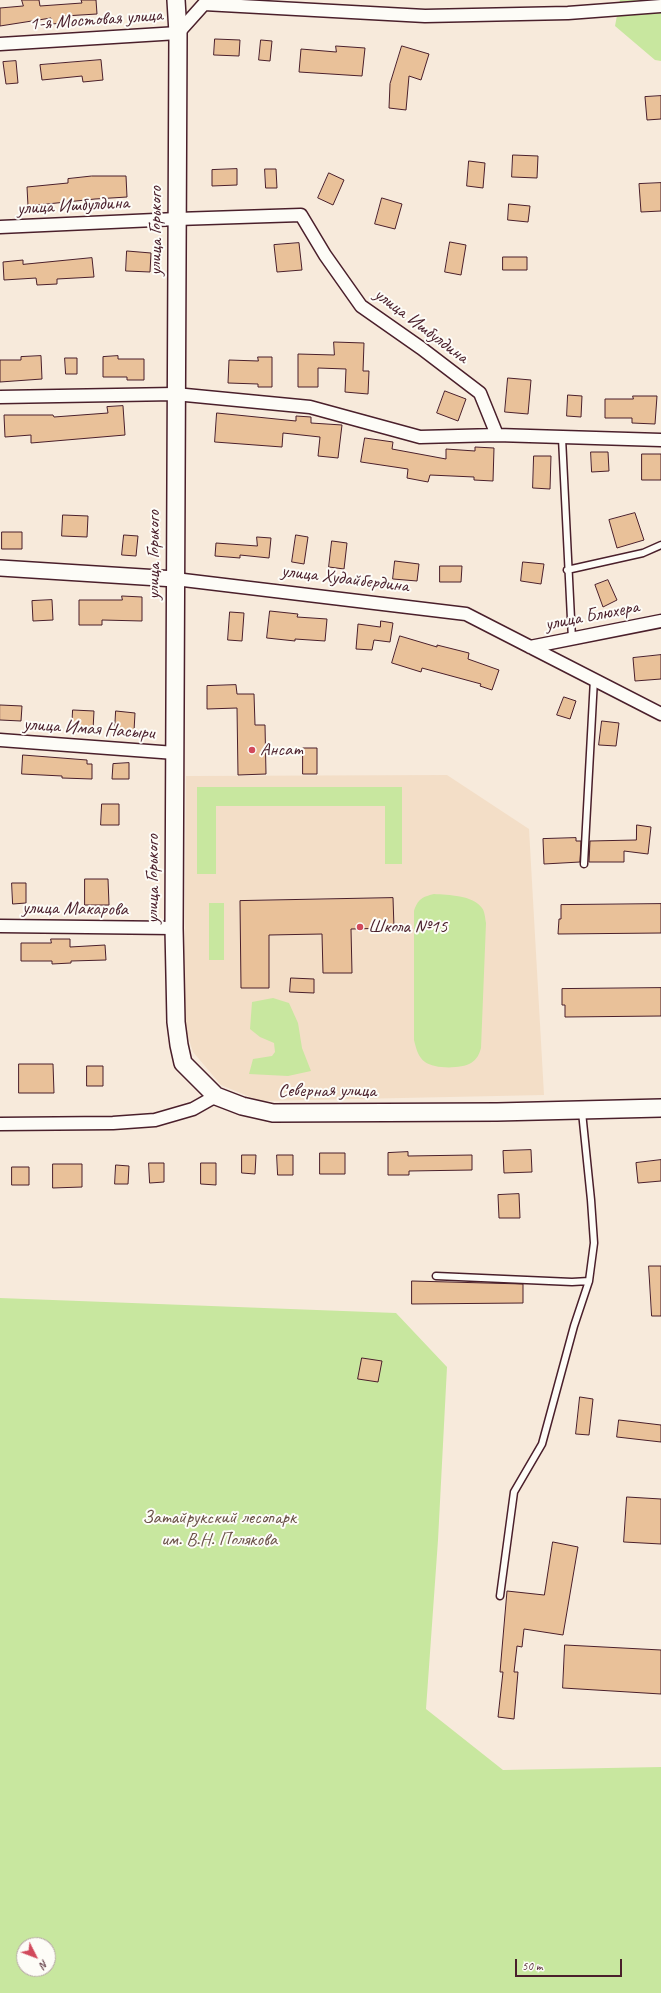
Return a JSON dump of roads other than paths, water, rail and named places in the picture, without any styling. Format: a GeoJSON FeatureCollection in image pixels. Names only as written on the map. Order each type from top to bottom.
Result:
{"type":"FeatureCollection","features":[{"type":"Feature","properties":{"kind":"main road","name":"улица Горького"},"geometry":{"type":"LineString","coordinates":[[176,0],[178,33],[175,394],[174,928],[176,1022],[183,1063],[216,1096]]}},
{"type":"Feature","properties":{"kind":"main road","name":"Северная улица"},"geometry":{"type":"LineString","coordinates":[[216,1096],[242,1106],[273,1113],[661,1108]]}},
{"type":"Feature","properties":{"kind":"street","name":"1-я Мостовая улица"},"geometry":{"type":"LineString","coordinates":[[0,44],[178,33],[204,4],[424,16],[568,13],[661,6]]}},
{"type":"Feature","properties":{"kind":"street","name":"улица Ишбулдина"},"geometry":{"type":"LineString","coordinates":[[0,228],[177,219],[301,215],[325,255],[361,306],[480,392],[497,435]]}},
{"type":"Feature","properties":{"kind":"street"},"geometry":{"type":"LineString","coordinates":[[0,397],[175,394],[310,407],[420,438],[497,435],[661,440]]}},
{"type":"Feature","properties":{"kind":"street","name":"улица Худайбердина"},"geometry":{"type":"LineString","coordinates":[[0,568],[175,579],[466,614],[661,714]]}},
{"type":"Feature","properties":{"kind":"street","name":"улица Блюхера"},"geometry":{"type":"LineString","coordinates":[[530,647],[661,621]]}},
{"type":"Feature","properties":{"kind":"street","name":"улица Имая Насыри"},"geometry":{"type":"LineString","coordinates":[[0,740],[175,753]]}},
{"type":"Feature","properties":{"kind":"street","name":"улица Макарова"},"geometry":{"type":"LineString","coordinates":[[0,926],[174,928]]}},
{"type":"Feature","properties":{"kind":"street"},"geometry":{"type":"LineString","coordinates":[[0,1124],[113,1123],[155,1120],[193,1109],[216,1096]]}},
{"type":"Feature","properties":{"kind":"lane"},"geometry":{"type":"LineString","coordinates":[[562,438],[567,570],[572,639]]}},
{"type":"Feature","properties":{"kind":"lane"},"geometry":{"type":"LineString","coordinates":[[567,570],[643,553],[661,545]]}},
{"type":"Feature","properties":{"kind":"lane"},"geometry":{"type":"LineString","coordinates":[[584,864],[594,680]]}},
{"type":"Feature","properties":{"kind":"lane"},"geometry":{"type":"LineString","coordinates":[[500,1596],[514,1492],[542,1444],[574,1326],[589,1281],[594,1243],[592,1200],[581,1110]]}},
{"type":"Feature","properties":{"kind":"lane"},"geometry":{"type":"LineString","coordinates":[[436,1276],[572,1282],[589,1281]]}},
{"type":"Feature","properties":{"kind":"place","name":"Ансат"},"geometry":{"type":"Point","coordinates":[252,750]}},
{"type":"Feature","properties":{"kind":"place","name":"Школа №15"},"geometry":{"type":"Point","coordinates":[360,927]}},
{"type":"Feature","properties":{"kind":"park label","name":"Затайрукский лесопарк им. В.Н. Полякова"},"geometry":{"type":"Point","coordinates":[219,1529]}}]}
